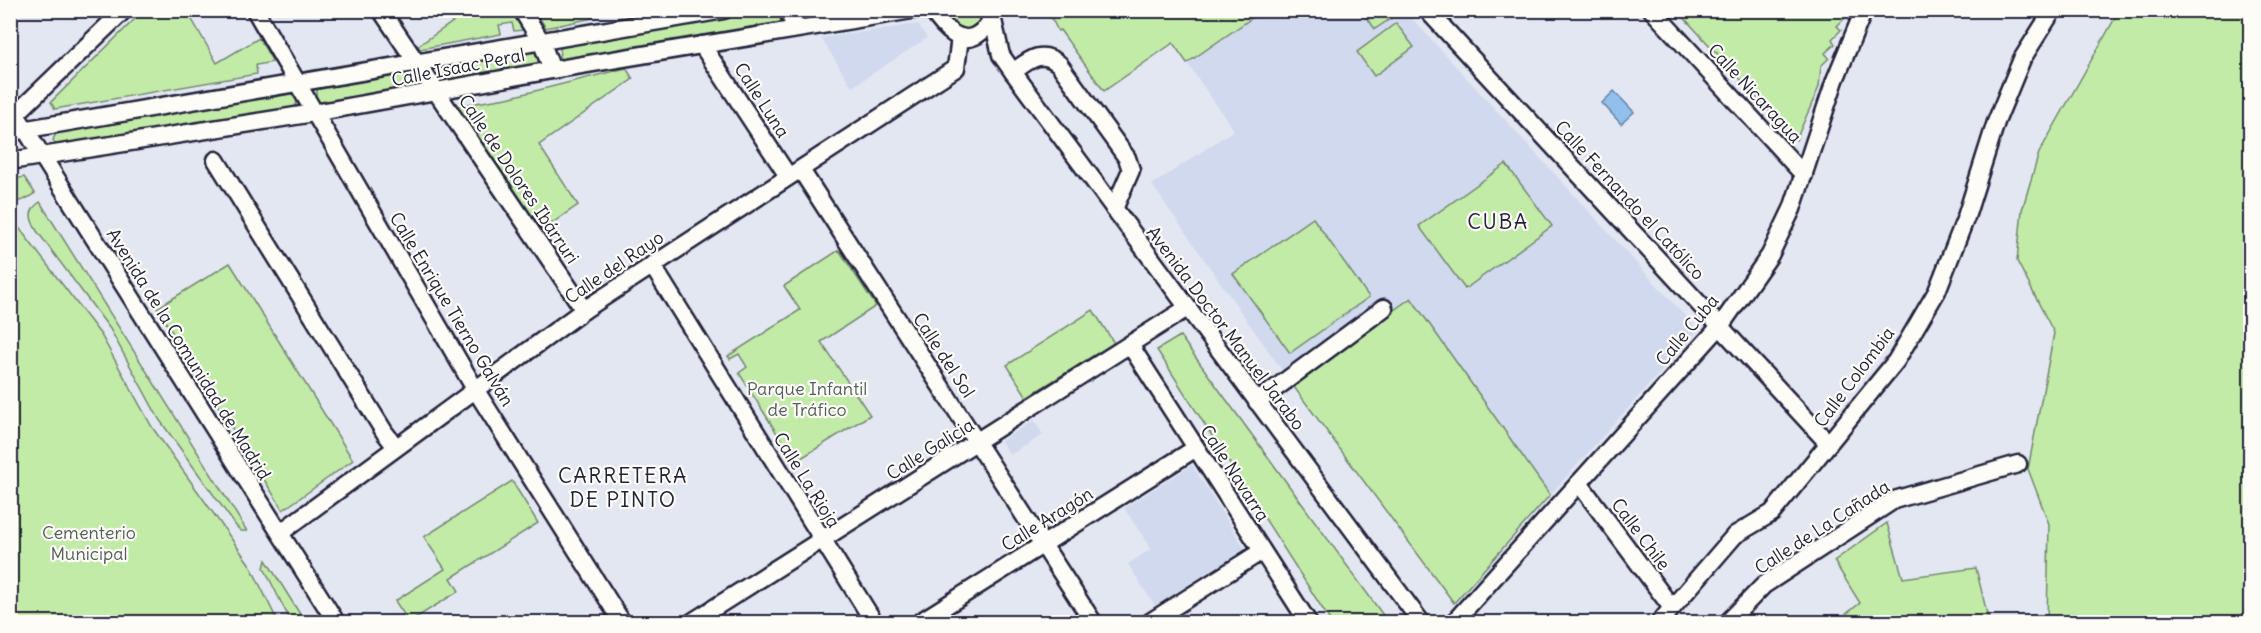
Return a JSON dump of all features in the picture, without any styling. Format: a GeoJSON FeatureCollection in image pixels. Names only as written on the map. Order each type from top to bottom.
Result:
{"type":"FeatureCollection","features":[{"type":"Feature","properties":{"kind":"street"},"geometry":{"type":"LineString","coordinates":[[13,110],[124,10]]}},
{"type":"Feature","properties":{"kind":"street","name":"Calle Enrique Tierno Galván"},"geometry":{"type":"LineString","coordinates":[[255,10],[475,389],[622,622]]}},
{"type":"Feature","properties":{"kind":"street","name":"Calle de Dolores Ibárruri"},"geometry":{"type":"LineString","coordinates":[[381,10],[584,310]]}},
{"type":"Feature","properties":{"kind":"street"},"geometry":{"type":"LineString","coordinates":[[522,10],[542,43],[552,70]]}},
{"type":"Feature","properties":{"kind":"street","name":"Calle Isaac Peral"},"geometry":{"type":"LineString","coordinates":[[19,131],[724,10]]}},
{"type":"Feature","properties":{"kind":"street"},"geometry":{"type":"LineString","coordinates":[[788,10],[796,28]]}},
{"type":"Feature","properties":{"kind":"street","name":"Calle Isaac Peral"},"geometry":{"type":"LineString","coordinates":[[10,161],[314,113],[552,70],[912,10]]}},
{"type":"Feature","properties":{"kind":"street","name":"Calle Fernando el Católico"},"geometry":{"type":"LineString","coordinates":[[1426,10],[1828,443]]}},
{"type":"Feature","properties":{"kind":"street","name":"Calle Nicaragua"},"geometry":{"type":"LineString","coordinates":[[1652,10],[1804,175]]}},
{"type":"Feature","properties":{"kind":"street","name":"Calle Cuba"},"geometry":{"type":"LineString","coordinates":[[1454,622],[1720,325],[1770,255],[1792,209],[1835,81],[1864,10]]}},
{"type":"Feature","properties":{"kind":"street","name":"Calle Colombia"},"geometry":{"type":"LineString","coordinates":[[1659,622],[1735,535],[1772,513],[1896,361],[1937,291],[1966,217],[2000,111],[2022,59],[2053,10]]}},
{"type":"Feature","properties":{"kind":"street","name":"Avenida Doctor Manuel Jarabo"},"geometry":{"type":"LineString","coordinates":[[929,11],[944,28],[1001,55]]}},
{"type":"Feature","properties":{"kind":"street"},"geometry":{"type":"LineString","coordinates":[[964,38],[979,34],[987,26],[992,13]]}},
{"type":"Feature","properties":{"kind":"street","name":"Avenida Doctor Manuel Jarabo"},"geometry":{"type":"LineString","coordinates":[[992,13],[1001,55],[1421,622]]}},
{"type":"Feature","properties":{"kind":"street","name":"Calle del Rayo"},"geometry":{"type":"LineString","coordinates":[[279,533],[584,310],[956,68],[964,38]]}},
{"type":"Feature","properties":{"kind":"street","name":"Calle Luna"},"geometry":{"type":"LineString","coordinates":[[702,45],[795,173]]}},
{"type":"Feature","properties":{"kind":"street"},"geometry":{"type":"LineString","coordinates":[[1013,72],[1032,58],[1041,56],[1051,57],[1059,64],[1127,158],[1131,170],[1114,209]]}},
{"type":"Feature","properties":{"kind":"street","name":"Avenida de la Comunidad de Madrid"},"geometry":{"type":"LineString","coordinates":[[13,110],[19,131],[42,157],[336,622]]}},
{"type":"Feature","properties":{"kind":"street"},"geometry":{"type":"LineString","coordinates":[[216,160],[396,447]]}},
{"type":"Feature","properties":{"kind":"street","name":"Calle del Sol"},"geometry":{"type":"LineString","coordinates":[[795,173],[978,443],[1094,622]]}},
{"type":"Feature","properties":{"kind":"street","name":"Calle La Rioja"},"geometry":{"type":"LineString","coordinates":[[652,265],[874,622]]}},
{"type":"Feature","properties":{"kind":"street","name":"Calle Galicia"},"geometry":{"type":"LineString","coordinates":[[692,622],[978,443],[1187,308]]}},
{"type":"Feature","properties":{"kind":"street"},"geometry":{"type":"LineString","coordinates":[[1257,402],[1384,308]]}},
{"type":"Feature","properties":{"kind":"street","name":"Calle Navarra"},"geometry":{"type":"LineString","coordinates":[[1130,345],[1308,622]]}},
{"type":"Feature","properties":{"kind":"street","name":"Calle Aragón"},"geometry":{"type":"LineString","coordinates":[[920,622],[1196,448]]}},
{"type":"Feature","properties":{"kind":"street","name":"Calle de La Cañada"},"geometry":{"type":"LineString","coordinates":[[1728,622],[1764,585],[1894,500],[2018,464]]}},
{"type":"Feature","properties":{"kind":"street","name":"Calle Chile"},"geometry":{"type":"LineString","coordinates":[[1579,483],[1672,608]]}},
{"type":"Feature","properties":{"kind":"street"},"geometry":{"type":"LineString","coordinates":[[1150,622],[1262,551]]}},
{"type":"Feature","properties":{"kind":"shaded area"},"geometry":{"type":"Polygon","coordinates":[[[1262,11],[1362,11],[1375,29],[1405,11],[1698,330],[1550,495],[1411,298],[1291,383],[1152,185],[1234,130],[1187,63],[1262,11]]]}},
{"type":"Feature","properties":{"kind":"shaded area"},"geometry":{"type":"Polygon","coordinates":[[[918,24],[927,38],[852,87],[821,38],[918,24]]]}},
{"type":"Feature","properties":{"kind":"shaded area"},"geometry":{"type":"Polygon","coordinates":[[[1034,420],[1043,435],[1010,455],[1001,441],[1034,420]]]}},
{"type":"Feature","properties":{"kind":"shaded area"},"geometry":{"type":"Polygon","coordinates":[[[1192,465],[1245,549],[1155,606],[1128,564],[1151,549],[1124,508],[1192,465]]]}},
{"type":"Feature","properties":{"kind":"green space"},"geometry":{"type":"Polygon","coordinates":[[[986,10],[981,23],[966,30],[952,23],[943,11],[986,10]]]}},
{"type":"Feature","properties":{"kind":"green space"},"geometry":{"type":"Polygon","coordinates":[[[1048,10],[1262,11],[1187,63],[1173,43],[1104,91],[1060,30],[1058,31],[1048,10]]]}},
{"type":"Feature","properties":{"kind":"green space"},"geometry":{"type":"Polygon","coordinates":[[[143,11],[187,11],[217,63],[259,38],[273,62],[256,65],[257,74],[55,109],[51,102],[143,11]]]}},
{"type":"Feature","properties":{"kind":"green space"},"geometry":{"type":"Polygon","coordinates":[[[452,11],[511,11],[523,30],[514,31],[512,23],[499,25],[501,34],[420,49],[418,46],[457,19],[452,11]]]}},
{"type":"Feature","properties":{"kind":"green space"},"geometry":{"type":"Polygon","coordinates":[[[535,11],[589,11],[593,18],[546,28],[535,11]]]}},
{"type":"Feature","properties":{"kind":"green space"},"geometry":{"type":"Polygon","coordinates":[[[747,11],[779,11],[781,20],[779,24],[564,62],[559,57],[561,46],[747,11]]]}},
{"type":"Feature","properties":{"kind":"green space"},"geometry":{"type":"Polygon","coordinates":[[[1362,11],[1402,11],[1375,29],[1362,11]]]}},
{"type":"Feature","properties":{"kind":"green space"},"geometry":{"type":"Polygon","coordinates":[[[1678,11],[1845,11],[1843,13],[1846,17],[1837,26],[1841,30],[1832,39],[1835,44],[1825,53],[1829,58],[1821,66],[1819,87],[1796,140],[1678,11]]]}},
{"type":"Feature","properties":{"kind":"green space"},"geometry":{"type":"Polygon","coordinates":[[[2119,11],[2250,11],[2250,622],[2047,622],[2049,524],[2028,469],[2054,333],[2017,261],[2022,210],[2039,153],[2119,11]]]}},
{"type":"Feature","properties":{"kind":"green space"},"geometry":{"type":"Polygon","coordinates":[[[1396,23],[1414,47],[1374,76],[1357,52],[1396,23]]]}},
{"type":"Feature","properties":{"kind":"green space"},"geometry":{"type":"Polygon","coordinates":[[[535,50],[540,64],[439,82],[436,76],[441,65],[535,50]]]}},
{"type":"Feature","properties":{"kind":"green space"},"geometry":{"type":"Polygon","coordinates":[[[626,68],[633,79],[539,145],[578,205],[542,230],[457,106],[507,98],[626,68]]]}},
{"type":"Feature","properties":{"kind":"green space"},"geometry":{"type":"Polygon","coordinates":[[[410,71],[417,78],[416,87],[321,105],[315,97],[319,86],[410,71]]]}},
{"type":"Feature","properties":{"kind":"green space"},"geometry":{"type":"Polygon","coordinates":[[[292,92],[297,101],[295,109],[57,147],[53,140],[57,131],[292,92]]]}},
{"type":"Feature","properties":{"kind":"green space"},"geometry":{"type":"Polygon","coordinates":[[[1506,164],[1552,226],[1465,289],[1419,226],[1506,164]]]}},
{"type":"Feature","properties":{"kind":"green space"},"geometry":{"type":"Polygon","coordinates":[[[24,177],[35,193],[23,200],[14,200],[11,198],[11,180],[24,177]]]}},
{"type":"Feature","properties":{"kind":"green space"},"geometry":{"type":"Polygon","coordinates":[[[40,202],[247,531],[241,531],[236,526],[159,419],[110,329],[37,231],[31,212],[40,202]]]}},
{"type":"Feature","properties":{"kind":"green space","name":"Cementerio Municipal"},"geometry":{"type":"Polygon","coordinates":[[[10,216],[101,335],[152,427],[250,565],[278,622],[11,622],[10,216]]]}},
{"type":"Feature","properties":{"kind":"green space"},"geometry":{"type":"Polygon","coordinates":[[[1313,218],[1369,297],[1290,353],[1233,274],[1313,218]]]}},
{"type":"Feature","properties":{"kind":"green space","name":"Parque Infantil de Tráfico"},"geometry":{"type":"Polygon","coordinates":[[[839,250],[876,306],[821,342],[870,415],[795,462],[739,373],[747,367],[739,354],[730,359],[728,356],[800,310],[784,286],[839,250]]]}},
{"type":"Feature","properties":{"kind":"green space"},"geometry":{"type":"Polygon","coordinates":[[[230,263],[353,460],[283,510],[157,308],[230,263]]]}},
{"type":"Feature","properties":{"kind":"green space"},"geometry":{"type":"Polygon","coordinates":[[[1411,298],[1550,495],[1454,603],[1291,383],[1411,298]]]}},
{"type":"Feature","properties":{"kind":"green space"},"geometry":{"type":"Polygon","coordinates":[[[1093,310],[1114,343],[1027,397],[1007,365],[1093,310]]]}},
{"type":"Feature","properties":{"kind":"green space"},"geometry":{"type":"Polygon","coordinates":[[[1180,336],[1388,622],[1331,622],[1157,350],[1180,336]]]}},
{"type":"Feature","properties":{"kind":"green space"},"geometry":{"type":"Polygon","coordinates":[[[512,481],[538,523],[451,578],[459,591],[409,622],[395,601],[445,569],[424,537],[512,481]]]}},
{"type":"Feature","properties":{"kind":"green space"},"geometry":{"type":"Polygon","coordinates":[[[1887,523],[1903,578],[1976,568],[1989,622],[1829,622],[1842,617],[1860,603],[1834,561],[1887,523]]]}},
{"type":"Feature","properties":{"kind":"green space"},"geometry":{"type":"Polygon","coordinates":[[[266,560],[305,622],[291,622],[264,568],[266,560]]]}},
{"type":"Feature","properties":{"kind":"water"},"geometry":{"type":"Polygon","coordinates":[[[1614,91],[1634,112],[1621,124],[1602,103],[1614,91]]]}},
{"type":"Feature","properties":{"kind":"district","name":"CUBA"},"geometry":{"type":"Point","coordinates":[1498,221]}},
{"type":"Feature","properties":{"kind":"district","name":"CARRETERA DE PINTO"},"geometry":{"type":"Point","coordinates":[623,487]}}]}
